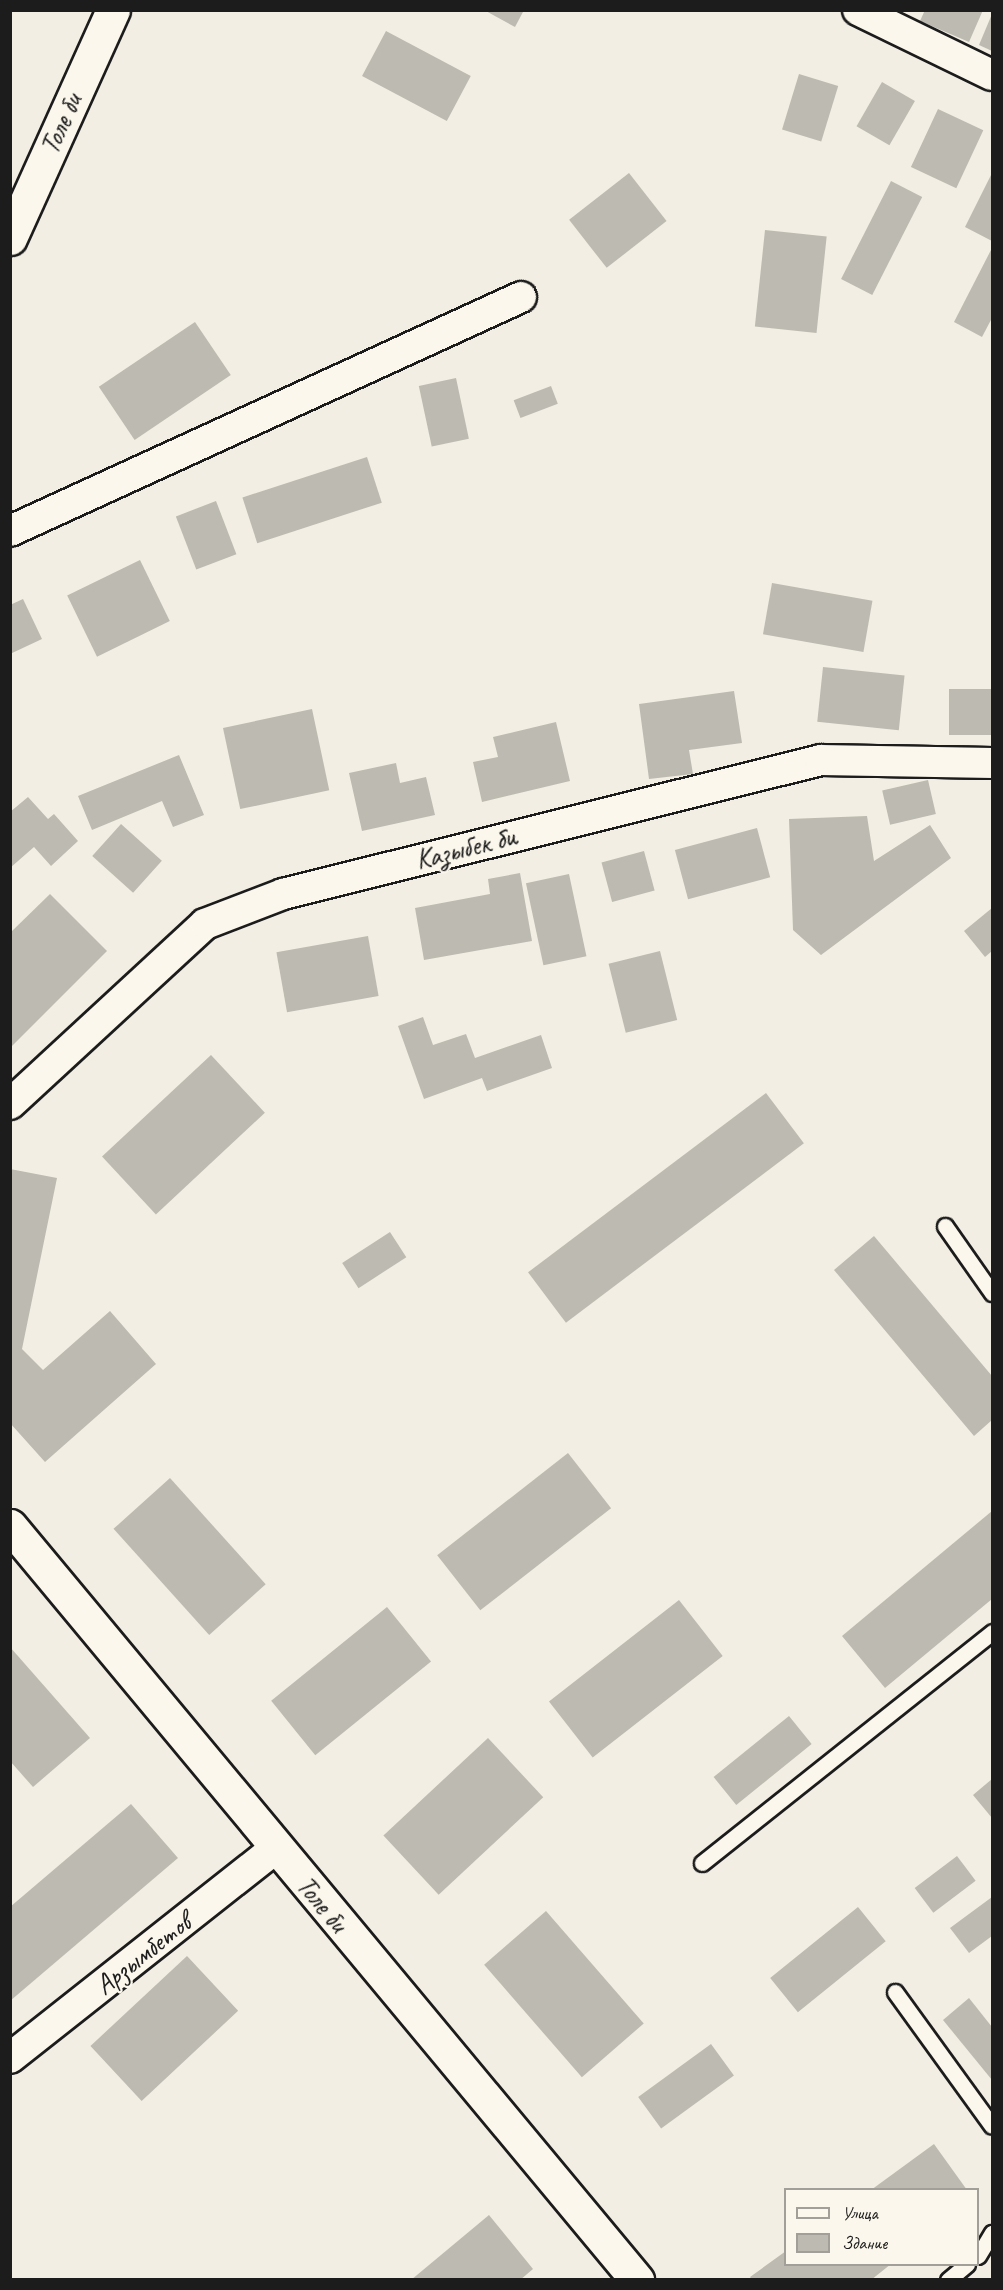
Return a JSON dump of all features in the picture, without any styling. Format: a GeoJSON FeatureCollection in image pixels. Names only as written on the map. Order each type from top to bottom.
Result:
{"type":"FeatureCollection","features":[{"type":"Feature","properties":{"kind":"main road","name":"Толе би"},"geometry":{"type":"LineString","coordinates":[[10,238],[113,10]]}},
{"type":"Feature","properties":{"kind":"main road","name":"Толе би"},"geometry":{"type":"LineString","coordinates":[[10,1526],[275,1849],[637,2280]]}},
{"type":"Feature","properties":{"kind":"street"},"geometry":{"type":"LineString","coordinates":[[858,10],[993,75]]}},
{"type":"Feature","properties":{"kind":"street"},"geometry":{"type":"LineString","coordinates":[[10,531],[521,297]]}},
{"type":"Feature","properties":{"kind":"street","name":"Казыбек би"},"geometry":{"type":"LineString","coordinates":[[10,1104],[205,924],[283,894],[821,759],[993,763]]}},
{"type":"Feature","properties":{"kind":"street","name":"Арзымбетов"},"geometry":{"type":"LineString","coordinates":[[10,2058],[275,1849]]}},
{"type":"Feature","properties":{"kind":"lane"},"geometry":{"type":"LineString","coordinates":[[945,1226],[993,1293]]}},
{"type":"Feature","properties":{"kind":"lane"},"geometry":{"type":"LineString","coordinates":[[702,1863],[993,1632]]}},
{"type":"Feature","properties":{"kind":"lane"},"geometry":{"type":"LineString","coordinates":[[895,1992],[993,2126]]}},
{"type":"Feature","properties":{"kind":"lane"},"geometry":{"type":"LineString","coordinates":[[979,2255],[993,2234]]}},
{"type":"Feature","properties":{"kind":"lane"},"geometry":{"type":"LineString","coordinates":[[948,2280],[966,2266]]}},
{"type":"Feature","properties":{"kind":"building"},"geometry":{"type":"Polygon","coordinates":[[[484,10],[524,10],[515,27],[484,10]]]}},
{"type":"Feature","properties":{"kind":"building"},"geometry":{"type":"Polygon","coordinates":[[[925,10],[983,10],[969,42],[920,21],[925,10]]]}},
{"type":"Feature","properties":{"kind":"building"},"geometry":{"type":"Polygon","coordinates":[[[992,14],[992,51],[979,45],[992,14]]]}},
{"type":"Feature","properties":{"kind":"building"},"geometry":{"type":"Polygon","coordinates":[[[386,31],[471,76],[447,121],[362,76],[386,31]]]}},
{"type":"Feature","properties":{"kind":"building"},"geometry":{"type":"Polygon","coordinates":[[[799,74],[838,86],[821,141],[782,129],[799,74]]]}},
{"type":"Feature","properties":{"kind":"building"},"geometry":{"type":"Polygon","coordinates":[[[882,82],[915,101],[889,145],[856,126],[882,82]]]}},
{"type":"Feature","properties":{"kind":"building"},"geometry":{"type":"Polygon","coordinates":[[[938,109],[983,130],[956,188],[911,167],[938,109]]]}},
{"type":"Feature","properties":{"kind":"building"},"geometry":{"type":"Polygon","coordinates":[[[629,173],[667,221],[607,268],[569,220],[629,173]]]}},
{"type":"Feature","properties":{"kind":"building"},"geometry":{"type":"Polygon","coordinates":[[[992,173],[992,241],[965,227],[992,173]]]}},
{"type":"Feature","properties":{"kind":"building"},"geometry":{"type":"Polygon","coordinates":[[[891,181],[922,197],[872,295],[841,279],[891,181]]]}},
{"type":"Feature","properties":{"kind":"building"},"geometry":{"type":"Polygon","coordinates":[[[765,230],[827,236],[817,333],[755,326],[765,230]]]}},
{"type":"Feature","properties":{"kind":"building"},"geometry":{"type":"Polygon","coordinates":[[[992,248],[992,318],[982,337],[954,322],[992,248]]]}},
{"type":"Feature","properties":{"kind":"building"},"geometry":{"type":"Polygon","coordinates":[[[195,322],[231,375],[135,440],[99,387],[195,322]]]}},
{"type":"Feature","properties":{"kind":"building"},"geometry":{"type":"Polygon","coordinates":[[[456,378],[469,439],[432,447],[419,386],[456,378]]]}},
{"type":"Feature","properties":{"kind":"building"},"geometry":{"type":"Polygon","coordinates":[[[551,386],[558,404],[520,418],[514,400],[551,386]]]}},
{"type":"Feature","properties":{"kind":"building"},"geometry":{"type":"Polygon","coordinates":[[[367,457],[382,503],[257,543],[242,497],[367,457]]]}},
{"type":"Feature","properties":{"kind":"building"},"geometry":{"type":"Polygon","coordinates":[[[216,501],[236,554],[196,570],[176,516],[216,501]]]}},
{"type":"Feature","properties":{"kind":"building"},"geometry":{"type":"Polygon","coordinates":[[[140,560],[170,621],[97,657],[67,596],[140,560]]]}},
{"type":"Feature","properties":{"kind":"building"},"geometry":{"type":"Polygon","coordinates":[[[772,583],[872,601],[863,652],[763,634],[772,583]]]}},
{"type":"Feature","properties":{"kind":"building"},"geometry":{"type":"Polygon","coordinates":[[[23,599],[42,639],[10,654],[10,605],[23,599]]]}},
{"type":"Feature","properties":{"kind":"building"},"geometry":{"type":"Polygon","coordinates":[[[823,667],[905,676],[899,730],[817,722],[823,667]]]}},
{"type":"Feature","properties":{"kind":"building"},"geometry":{"type":"Polygon","coordinates":[[[949,689],[992,689],[992,735],[949,735],[949,689]]]}},
{"type":"Feature","properties":{"kind":"building"},"geometry":{"type":"Polygon","coordinates":[[[734,691],[742,743],[689,750],[693,774],[649,779],[639,704],[734,691]]]}},
{"type":"Feature","properties":{"kind":"building"},"geometry":{"type":"Polygon","coordinates":[[[312,709],[329,790],[240,809],[223,728],[312,709]]]}},
{"type":"Feature","properties":{"kind":"building"},"geometry":{"type":"Polygon","coordinates":[[[556,722],[570,781],[482,802],[473,762],[498,757],[493,737],[556,722]]]}},
{"type":"Feature","properties":{"kind":"building"},"geometry":{"type":"Polygon","coordinates":[[[179,755],[204,815],[173,827],[162,801],[92,830],[78,796],[179,755]]]}},
{"type":"Feature","properties":{"kind":"building"},"geometry":{"type":"Polygon","coordinates":[[[396,763],[400,783],[426,777],[435,815],[362,831],[349,773],[396,763]]]}},
{"type":"Feature","properties":{"kind":"building"},"geometry":{"type":"Polygon","coordinates":[[[928,780],[936,814],[890,825],[882,791],[928,780]]]}},
{"type":"Feature","properties":{"kind":"building"},"geometry":{"type":"Polygon","coordinates":[[[28,797],[48,819],[54,814],[78,841],[51,866],[34,847],[10,868],[10,812],[28,797]]]}},
{"type":"Feature","properties":{"kind":"building"},"geometry":{"type":"Polygon","coordinates":[[[867,816],[874,861],[930,825],[951,858],[821,955],[793,930],[789,819],[867,816]]]}},
{"type":"Feature","properties":{"kind":"building"},"geometry":{"type":"Polygon","coordinates":[[[121,824],[162,861],[133,893],[92,856],[121,824]]]}},
{"type":"Feature","properties":{"kind":"building"},"geometry":{"type":"Polygon","coordinates":[[[757,828],[770,877],[688,899],[675,850],[757,828]]]}},
{"type":"Feature","properties":{"kind":"building"},"geometry":{"type":"Polygon","coordinates":[[[644,851],[655,891],[612,902],[601,862],[644,851]]]}},
{"type":"Feature","properties":{"kind":"building"},"geometry":{"type":"Polygon","coordinates":[[[520,873],[532,941],[424,960],[415,908],[490,894],[488,879],[520,873]]]}},
{"type":"Feature","properties":{"kind":"building"},"geometry":{"type":"Polygon","coordinates":[[[569,874],[586,956],[543,965],[526,883],[569,874]]]}},
{"type":"Feature","properties":{"kind":"building"},"geometry":{"type":"Polygon","coordinates":[[[50,894],[107,951],[10,1048],[10,933],[50,894]]]}},
{"type":"Feature","properties":{"kind":"building"},"geometry":{"type":"Polygon","coordinates":[[[992,908],[992,951],[985,957],[964,931],[992,908]]]}},
{"type":"Feature","properties":{"kind":"building"},"geometry":{"type":"Polygon","coordinates":[[[368,936],[379,996],[287,1012],[276,952],[368,936]]]}},
{"type":"Feature","properties":{"kind":"building"},"geometry":{"type":"Polygon","coordinates":[[[660,951],[677,1020],[626,1033],[609,964],[660,951]]]}},
{"type":"Feature","properties":{"kind":"building"},"geometry":{"type":"Polygon","coordinates":[[[423,1017],[433,1045],[466,1034],[475,1058],[541,1035],[552,1068],[487,1091],[482,1078],[424,1099],[398,1026],[423,1017]]]}},
{"type":"Feature","properties":{"kind":"building"},"geometry":{"type":"Polygon","coordinates":[[[211,1055],[265,1113],[156,1214],[102,1157],[211,1055]]]}},
{"type":"Feature","properties":{"kind":"building"},"geometry":{"type":"Polygon","coordinates":[[[766,1093],[804,1143],[566,1323],[528,1272],[766,1093]]]}},
{"type":"Feature","properties":{"kind":"building"},"geometry":{"type":"Polygon","coordinates":[[[10,1169],[57,1178],[22,1349],[43,1370],[110,1311],[156,1364],[45,1462],[10,1423],[10,1169]]]}},
{"type":"Feature","properties":{"kind":"building"},"geometry":{"type":"Polygon","coordinates":[[[390,1232],[406,1257],[359,1288],[342,1263],[390,1232]]]}},
{"type":"Feature","properties":{"kind":"building"},"geometry":{"type":"Polygon","coordinates":[[[874,1236],[992,1376],[992,1420],[974,1436],[834,1270],[874,1236]]]}},
{"type":"Feature","properties":{"kind":"building"},"geometry":{"type":"Polygon","coordinates":[[[568,1453],[611,1508],[480,1610],[437,1555],[568,1453]]]}},
{"type":"Feature","properties":{"kind":"building"},"geometry":{"type":"Polygon","coordinates":[[[170,1478],[266,1584],[209,1635],[114,1529],[170,1478]]]}},
{"type":"Feature","properties":{"kind":"building"},"geometry":{"type":"Polygon","coordinates":[[[992,1511],[992,1599],[885,1688],[842,1636],[992,1511]]]}},
{"type":"Feature","properties":{"kind":"building"},"geometry":{"type":"Polygon","coordinates":[[[679,1600],[723,1656],[593,1758],[549,1702],[679,1600]]]}},
{"type":"Feature","properties":{"kind":"building"},"geometry":{"type":"Polygon","coordinates":[[[387,1607],[431,1661],[315,1755],[271,1701],[387,1607]]]}},
{"type":"Feature","properties":{"kind":"building"},"geometry":{"type":"Polygon","coordinates":[[[10,1647],[90,1738],[33,1787],[10,1761],[10,1647]]]}},
{"type":"Feature","properties":{"kind":"building"},"geometry":{"type":"Polygon","coordinates":[[[789,1716],[812,1744],[736,1805],[714,1777],[789,1716]]]}},
{"type":"Feature","properties":{"kind":"building"},"geometry":{"type":"Polygon","coordinates":[[[488,1738],[543,1797],[439,1895],[383,1836],[488,1738]]]}},
{"type":"Feature","properties":{"kind":"building"},"geometry":{"type":"Polygon","coordinates":[[[992,1779],[992,1818],[973,1795],[992,1779]]]}},
{"type":"Feature","properties":{"kind":"building"},"geometry":{"type":"Polygon","coordinates":[[[131,1804],[178,1858],[10,2001],[10,1907],[131,1804]]]}},
{"type":"Feature","properties":{"kind":"building"},"geometry":{"type":"Polygon","coordinates":[[[957,1856],[976,1881],[933,1913],[915,1888],[957,1856]]]}},
{"type":"Feature","properties":{"kind":"building"},"geometry":{"type":"Polygon","coordinates":[[[992,1897],[992,1936],[969,1953],[950,1928],[992,1897]]]}},
{"type":"Feature","properties":{"kind":"building"},"geometry":{"type":"Polygon","coordinates":[[[858,1907],[886,1941],[798,2012],[770,1978],[858,1907]]]}},
{"type":"Feature","properties":{"kind":"building"},"geometry":{"type":"Polygon","coordinates":[[[546,1911],[644,2023],[582,2077],[484,1965],[546,1911]]]}},
{"type":"Feature","properties":{"kind":"building"},"geometry":{"type":"Polygon","coordinates":[[[187,1956],[238,2011],[142,2101],[90,2046],[187,1956]]]}},
{"type":"Feature","properties":{"kind":"building"},"geometry":{"type":"Polygon","coordinates":[[[969,1998],[992,2027],[992,2080],[943,2020],[969,1998]]]}},
{"type":"Feature","properties":{"kind":"building"},"geometry":{"type":"Polygon","coordinates":[[[711,2044],[734,2076],[661,2128],[638,2097],[711,2044]]]}},
{"type":"Feature","properties":{"kind":"building"},"geometry":{"type":"Polygon","coordinates":[[[934,2144],[966,2188],[874,2188],[934,2144]]]}},
{"type":"Feature","properties":{"kind":"building"},"geometry":{"type":"Polygon","coordinates":[[[489,2215],[533,2269],[520,2280],[411,2280],[489,2215]]]}},
{"type":"Feature","properties":{"kind":"building"},"geometry":{"type":"Polygon","coordinates":[[[784,2252],[784,2266],[888,2266],[871,2280],[752,2280],[750,2277],[784,2252]]]}}]}
